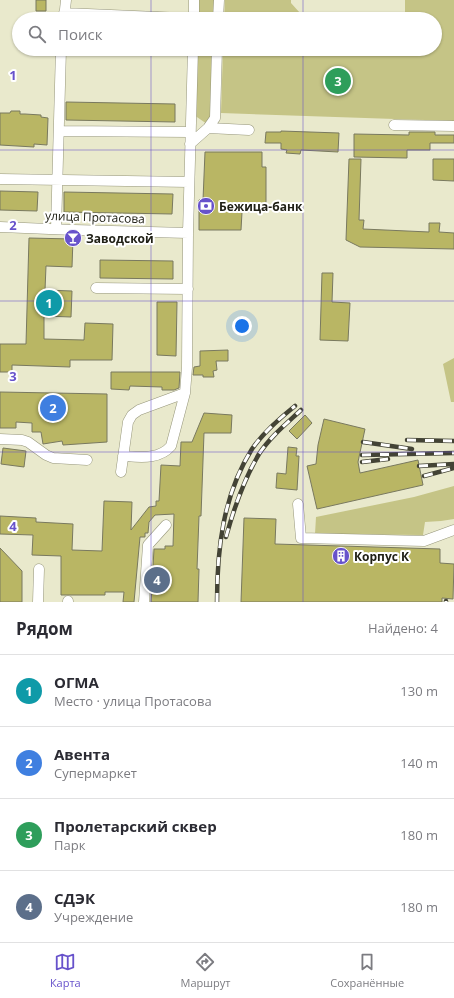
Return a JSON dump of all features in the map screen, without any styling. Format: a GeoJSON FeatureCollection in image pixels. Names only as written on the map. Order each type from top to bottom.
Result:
{"type":"FeatureCollection","features":[{"type":"Feature","properties":{"kind":"street"},"geometry":{"type":"LineString","coordinates":[[64,12],[66,0]]}},
{"type":"Feature","properties":{"kind":"street"},"geometry":{"type":"LineString","coordinates":[[194,0],[194,12]]}},
{"type":"Feature","properties":{"kind":"street"},"geometry":{"type":"LineString","coordinates":[[218,12],[219,0]]}},
{"type":"Feature","properties":{"kind":"street"},"geometry":{"type":"LineString","coordinates":[[56,229],[61,56]]}},
{"type":"Feature","properties":{"kind":"street"},"geometry":{"type":"LineString","coordinates":[[123,456],[146,457],[154,456],[167,451],[171,446],[185,393],[187,367],[188,233],[193,56]]}},
{"type":"Feature","properties":{"kind":"street"},"geometry":{"type":"LineString","coordinates":[[190,144],[208,128],[216,118],[217,56]]}},
{"type":"Feature","properties":{"kind":"street"},"geometry":{"type":"LineString","coordinates":[[394,124],[454,126]]}},
{"type":"Feature","properties":{"kind":"street"},"geometry":{"type":"LineString","coordinates":[[208,128],[249,130]]}},
{"type":"Feature","properties":{"kind":"street"},"geometry":{"type":"LineString","coordinates":[[59,131],[190,132]]}},
{"type":"Feature","properties":{"kind":"street"},"geometry":{"type":"LineString","coordinates":[[0,179],[189,182]]}},
{"type":"Feature","properties":{"kind":"street","name":"улица Протасова"},"geometry":{"type":"LineString","coordinates":[[0,227],[188,233]]}},
{"type":"Feature","properties":{"kind":"street"},"geometry":{"type":"LineString","coordinates":[[96,288],[188,289]]}},
{"type":"Feature","properties":{"kind":"street"},"geometry":{"type":"LineString","coordinates":[[121,472],[128,422],[132,415],[138,410],[185,393]]}},
{"type":"Feature","properties":{"kind":"street"},"geometry":{"type":"LineString","coordinates":[[0,439],[22,440],[28,442],[46,456],[53,458],[87,460]]}},
{"type":"Feature","properties":{"kind":"street"},"geometry":{"type":"LineString","coordinates":[[298,504],[301,538],[424,542],[454,530]]}},
{"type":"Feature","properties":{"kind":"street"},"geometry":{"type":"LineString","coordinates":[[144,602],[148,545],[166,526]]}},
{"type":"Feature","properties":{"kind":"street"},"geometry":{"type":"LineString","coordinates":[[38,602],[39,569]]}},
{"type":"Feature","properties":{"kind":"shaded area"},"geometry":{"type":"Polygon","coordinates":[[[198,0],[216,0],[215,12],[197,12],[198,0]]]}},
{"type":"Feature","properties":{"kind":"shaded area"},"geometry":{"type":"Polygon","coordinates":[[[225,0],[291,0],[291,3],[299,12],[224,12],[225,0]]]}},
{"type":"Feature","properties":{"kind":"shaded area"},"geometry":{"type":"Polygon","coordinates":[[[405,0],[454,0],[454,121],[221,113],[223,56],[442,56],[442,12],[405,12],[405,0]]]}},
{"type":"Feature","properties":{"kind":"shaded area"},"geometry":{"type":"Polygon","coordinates":[[[196,56],[214,56],[212,117],[207,124],[194,115],[196,56]]]}},
{"type":"Feature","properties":{"kind":"shaded area"},"geometry":{"type":"Polygon","coordinates":[[[454,358],[454,402],[451,402],[443,364],[454,358]]]}},
{"type":"Feature","properties":{"kind":"shaded area"},"geometry":{"type":"Polygon","coordinates":[[[454,486],[454,519],[425,522],[423,535],[315,534],[316,517],[414,497],[454,486]]]}},
{"type":"Feature","properties":{"kind":"building"},"geometry":{"type":"Polygon","coordinates":[[[36,0],[46,0],[46,11],[36,11],[36,0]]]}},
{"type":"Feature","properties":{"kind":"building"},"geometry":{"type":"Polygon","coordinates":[[[66,102],[175,104],[175,122],[66,120],[66,102]]]}},
{"type":"Feature","properties":{"kind":"building"},"geometry":{"type":"Polygon","coordinates":[[[11,111],[20,111],[20,114],[41,115],[41,117],[48,118],[47,145],[34,144],[34,147],[0,145],[0,113],[10,113],[11,111]]]}},
{"type":"Feature","properties":{"kind":"building"},"geometry":{"type":"Polygon","coordinates":[[[281,131],[339,133],[338,152],[301,150],[300,154],[286,153],[287,150],[281,149],[281,143],[265,143],[266,132],[281,131]]]}},
{"type":"Feature","properties":{"kind":"building"},"geometry":{"type":"Polygon","coordinates":[[[409,132],[435,132],[435,135],[454,135],[454,143],[430,143],[430,150],[407,150],[407,158],[354,157],[354,134],[409,135],[409,132]]]}},
{"type":"Feature","properties":{"kind":"building"},"geometry":{"type":"Polygon","coordinates":[[[205,152],[262,152],[262,167],[266,167],[266,212],[242,212],[241,230],[199,230],[199,200],[203,200],[205,152]]]}},
{"type":"Feature","properties":{"kind":"building"},"geometry":{"type":"Polygon","coordinates":[[[349,159],[361,159],[359,220],[364,220],[363,229],[429,232],[429,223],[440,223],[439,232],[454,233],[454,249],[360,247],[346,240],[349,159]]]}},
{"type":"Feature","properties":{"kind":"building"},"geometry":{"type":"Polygon","coordinates":[[[433,159],[454,159],[454,181],[433,180],[433,159]]]}},
{"type":"Feature","properties":{"kind":"building"},"geometry":{"type":"Polygon","coordinates":[[[0,191],[38,192],[37,211],[0,210],[0,191]]]}},
{"type":"Feature","properties":{"kind":"building"},"geometry":{"type":"Polygon","coordinates":[[[64,192],[173,194],[172,214],[64,212],[64,192]]]}},
{"type":"Feature","properties":{"kind":"building"},"geometry":{"type":"Polygon","coordinates":[[[29,238],[73,239],[72,267],[46,266],[45,290],[72,291],[71,317],[44,316],[44,339],[84,340],[85,323],[113,324],[112,360],[70,360],[70,367],[12,365],[12,372],[0,372],[0,344],[26,344],[29,238]]]}},
{"type":"Feature","properties":{"kind":"building"},"geometry":{"type":"Polygon","coordinates":[[[100,260],[173,261],[173,279],[100,278],[100,260]]]}},
{"type":"Feature","properties":{"kind":"building"},"geometry":{"type":"Polygon","coordinates":[[[322,273],[333,273],[332,302],[350,303],[348,341],[320,340],[322,273]]]}},
{"type":"Feature","properties":{"kind":"building"},"geometry":{"type":"Polygon","coordinates":[[[157,302],[177,302],[176,356],[157,355],[157,302]]]}},
{"type":"Feature","properties":{"kind":"building"},"geometry":{"type":"Polygon","coordinates":[[[228,350],[228,361],[216,361],[217,370],[213,371],[214,377],[193,375],[194,367],[200,366],[200,351],[228,350]]]}},
{"type":"Feature","properties":{"kind":"building"},"geometry":{"type":"Polygon","coordinates":[[[111,372],[180,372],[179,388],[174,390],[162,390],[162,387],[130,386],[129,390],[111,389],[111,372]]]}},
{"type":"Feature","properties":{"kind":"building"},"geometry":{"type":"Polygon","coordinates":[[[0,392],[107,394],[107,442],[63,445],[62,441],[43,444],[41,432],[32,432],[32,423],[16,422],[16,428],[0,428],[0,392]]]}},
{"type":"Feature","properties":{"kind":"building"},"geometry":{"type":"Polygon","coordinates":[[[204,413],[232,415],[231,433],[204,433],[201,516],[199,516],[197,569],[199,569],[198,602],[151,602],[154,549],[165,549],[165,546],[173,546],[174,514],[155,515],[149,522],[148,533],[145,533],[145,537],[140,537],[134,602],[123,602],[124,592],[105,592],[105,595],[61,595],[61,556],[32,555],[33,535],[0,534],[0,516],[36,518],[36,522],[73,524],[72,550],[102,551],[104,501],[132,502],[131,530],[149,507],[156,506],[156,501],[159,501],[161,465],[180,466],[181,442],[192,442],[204,413]]]}},
{"type":"Feature","properties":{"kind":"building"},"geometry":{"type":"Polygon","coordinates":[[[305,415],[312,423],[297,439],[289,431],[305,415]]]}},
{"type":"Feature","properties":{"kind":"building"},"geometry":{"type":"Polygon","coordinates":[[[324,419],[365,429],[358,462],[360,473],[418,460],[423,485],[317,509],[307,466],[316,464],[318,445],[324,419]]]}},
{"type":"Feature","properties":{"kind":"building"},"geometry":{"type":"Polygon","coordinates":[[[288,447],[297,448],[296,456],[299,456],[297,490],[276,488],[277,473],[286,474],[288,447]]]}},
{"type":"Feature","properties":{"kind":"building"},"geometry":{"type":"Polygon","coordinates":[[[3,448],[26,451],[24,467],[1,464],[3,448]]]}},
{"type":"Feature","properties":{"kind":"building","name":"Корпус К"},"geometry":{"type":"Polygon","coordinates":[[[244,518],[276,519],[275,544],[440,549],[440,563],[454,564],[453,599],[442,598],[442,602],[241,602],[244,518]]]}},
{"type":"Feature","properties":{"kind":"building"},"geometry":{"type":"Polygon","coordinates":[[[0,548],[22,571],[22,602],[0,602],[0,548]]]}},
{"type":"Feature","properties":{"kind":"railway"},"geometry":{"type":"LineString","coordinates":[[217,602],[220,542],[228,504],[234,485],[242,467],[256,443],[272,426],[295,406]]}},
{"type":"Feature","properties":{"kind":"railway"},"geometry":{"type":"LineString","coordinates":[[226,537],[240,494],[259,454],[273,436],[301,410]]}},
{"type":"Feature","properties":{"kind":"railway"},"geometry":{"type":"LineString","coordinates":[[407,440],[454,441]]}},
{"type":"Feature","properties":{"kind":"railway"},"geometry":{"type":"LineString","coordinates":[[363,442],[412,449]]}},
{"type":"Feature","properties":{"kind":"railway"},"geometry":{"type":"LineString","coordinates":[[362,455],[454,453]]}},
{"type":"Feature","properties":{"kind":"railway"},"geometry":{"type":"LineString","coordinates":[[362,462],[388,459]]}},
{"type":"Feature","properties":{"kind":"railway"},"geometry":{"type":"LineString","coordinates":[[419,466],[454,464]]}},
{"type":"Feature","properties":{"kind":"railway"},"geometry":{"type":"LineString","coordinates":[[424,476],[454,468]]}},
{"type":"Feature","properties":{"kind":"place","name":"Пролетарский сквер"},"geometry":{"type":"Point","coordinates":[338,81]}},
{"type":"Feature","properties":{"kind":"place","name":"Бежица-банк"},"geometry":{"type":"Point","coordinates":[206,206]}},
{"type":"Feature","properties":{"kind":"place","name":"Заводской"},"geometry":{"type":"Point","coordinates":[73,238]}},
{"type":"Feature","properties":{"kind":"place","name":"ОГМА"},"geometry":{"type":"Point","coordinates":[49,303]}},
{"type":"Feature","properties":{"kind":"place","name":"Авента"},"geometry":{"type":"Point","coordinates":[53,408]}},
{"type":"Feature","properties":{"kind":"place","name":"Корпус К"},"geometry":{"type":"Point","coordinates":[341,556]}},
{"type":"Feature","properties":{"kind":"place","name":"СДЭК"},"geometry":{"type":"Point","coordinates":[157,580]}}]}
